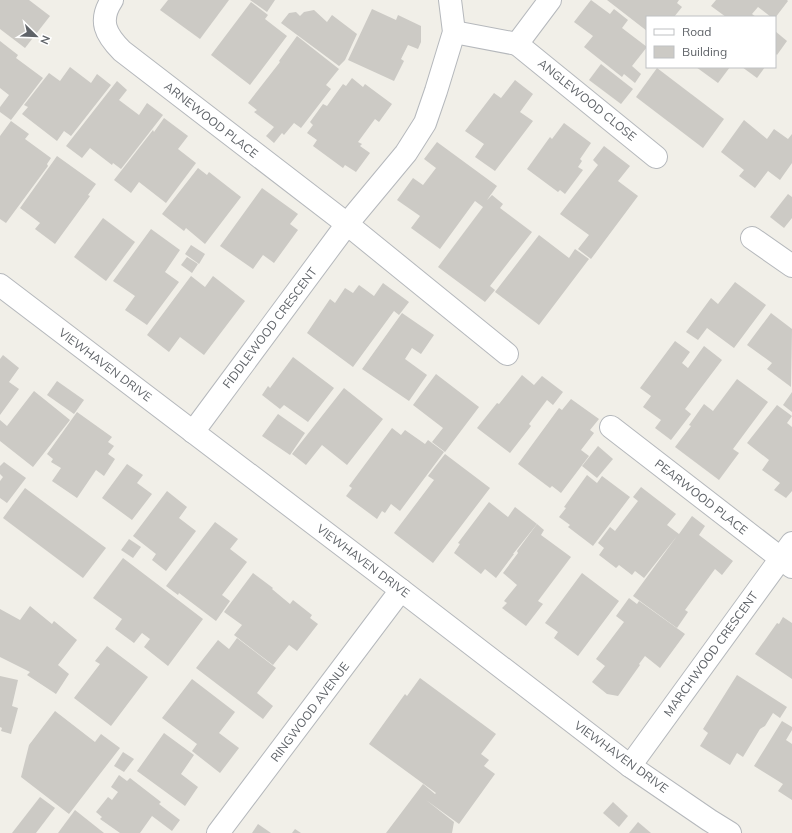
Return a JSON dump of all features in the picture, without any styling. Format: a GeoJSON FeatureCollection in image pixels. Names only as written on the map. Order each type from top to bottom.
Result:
{"type":"FeatureCollection","features":[{"type":"Feature","properties":{"kind":"street","name":"ARNEWOOD PLACE"},"geometry":{"type":"LineString","coordinates":[[112,0],[104,20],[107,32],[113,42],[122,51],[347,224]]}},
{"type":"Feature","properties":{"kind":"street","name":"FIDDLEWOOD CRESCENT"},"geometry":{"type":"LineString","coordinates":[[193,432],[347,224],[406,153],[425,123],[454,32],[450,0]]}},
{"type":"Feature","properties":{"kind":"street"},"geometry":{"type":"LineString","coordinates":[[518,44],[550,0]]}},
{"type":"Feature","properties":{"kind":"street","name":"ANGLEWOOD CLOSE"},"geometry":{"type":"LineString","coordinates":[[454,32],[518,44],[656,157]]}},
{"type":"Feature","properties":{"kind":"street"},"geometry":{"type":"LineString","coordinates":[[347,224],[507,354]]}},
{"type":"Feature","properties":{"kind":"street"},"geometry":{"type":"LineString","coordinates":[[752,238],[792,266]]}},
{"type":"Feature","properties":{"kind":"street","name":"VIEWHAVEN DRIVE"},"geometry":{"type":"LineString","coordinates":[[0,285],[630,766],[730,833]]}},
{"type":"Feature","properties":{"kind":"street","name":"PEARWOOD PLACE"},"geometry":{"type":"LineString","coordinates":[[611,427],[788,556]]}},
{"type":"Feature","properties":{"kind":"street","name":"MARCHWOOD CRESCENT"},"geometry":{"type":"LineString","coordinates":[[630,766],[788,556]]}},
{"type":"Feature","properties":{"kind":"street","name":"RINGWOOD AVENUE"},"geometry":{"type":"LineString","coordinates":[[218,833],[401,590]]}},
{"type":"Feature","properties":{"kind":"building"},"geometry":{"type":"Polygon","coordinates":[[[0,0],[29,0],[50,16],[25,48],[0,29],[0,0]]]}},
{"type":"Feature","properties":{"kind":"building"},"geometry":{"type":"Polygon","coordinates":[[[168,0],[229,0],[200,39],[160,10],[168,0]]]}},
{"type":"Feature","properties":{"kind":"building"},"geometry":{"type":"Polygon","coordinates":[[[250,0],[275,0],[267,12],[250,0]]]}},
{"type":"Feature","properties":{"kind":"building"},"geometry":{"type":"Polygon","coordinates":[[[591,0],[610,14],[614,9],[628,20],[622,28],[646,46],[632,66],[641,74],[635,83],[624,74],[622,77],[584,47],[593,36],[574,22],[591,0]]]}},
{"type":"Feature","properties":{"kind":"building"},"geometry":{"type":"Polygon","coordinates":[[[607,0],[679,0],[677,3],[682,7],[675,16],[646,16],[646,30],[607,0]]]}},
{"type":"Feature","properties":{"kind":"building"},"geometry":{"type":"Polygon","coordinates":[[[716,0],[788,1],[776,17],[770,16],[758,7],[752,14],[755,16],[725,16],[711,6],[716,0]]]}},
{"type":"Feature","properties":{"kind":"building"},"geometry":{"type":"Polygon","coordinates":[[[251,2],[268,15],[265,19],[287,36],[250,85],[211,55],[251,2]]]}},
{"type":"Feature","properties":{"kind":"building"},"geometry":{"type":"Polygon","coordinates":[[[372,9],[396,20],[398,15],[421,26],[421,42],[418,49],[408,45],[401,59],[404,61],[394,81],[348,60],[372,9]]]}},
{"type":"Feature","properties":{"kind":"building"},"geometry":{"type":"Polygon","coordinates":[[[314,10],[327,22],[332,15],[357,34],[345,60],[339,66],[281,23],[289,13],[296,12],[300,16],[304,12],[314,10]]]}},
{"type":"Feature","properties":{"kind":"building"},"geometry":{"type":"Polygon","coordinates":[[[776,32],[787,41],[777,55],[776,54],[776,32]]]}},
{"type":"Feature","properties":{"kind":"building"},"geometry":{"type":"Polygon","coordinates":[[[297,36],[339,69],[326,85],[331,89],[301,128],[294,123],[284,135],[282,133],[274,143],[266,136],[274,127],[254,112],[257,110],[248,103],[280,62],[279,61],[297,36]]]}},
{"type":"Feature","properties":{"kind":"building"},"geometry":{"type":"Polygon","coordinates":[[[0,41],[18,55],[16,58],[43,78],[11,120],[0,112],[0,107],[9,95],[0,88],[0,41]]]}},
{"type":"Feature","properties":{"kind":"building"},"geometry":{"type":"Polygon","coordinates":[[[601,64],[633,89],[621,104],[589,80],[601,64]]]}},
{"type":"Feature","properties":{"kind":"building"},"geometry":{"type":"Polygon","coordinates":[[[70,67],[91,83],[97,74],[111,85],[71,136],[64,131],[57,141],[22,114],[28,107],[24,105],[49,73],[60,81],[70,67]]]}},
{"type":"Feature","properties":{"kind":"building"},"geometry":{"type":"Polygon","coordinates":[[[657,68],[724,119],[703,148],[636,97],[657,68]]]}},
{"type":"Feature","properties":{"kind":"building"},"geometry":{"type":"Polygon","coordinates":[[[697,68],[729,68],[718,83],[697,68]]]}},
{"type":"Feature","properties":{"kind":"building"},"geometry":{"type":"Polygon","coordinates":[[[743,68],[764,68],[757,78],[743,68]]]}},
{"type":"Feature","properties":{"kind":"building"},"geometry":{"type":"Polygon","coordinates":[[[352,78],[363,87],[365,84],[392,104],[379,122],[375,119],[358,142],[362,144],[360,146],[370,153],[356,172],[345,165],[343,168],[313,146],[317,140],[307,133],[313,125],[310,122],[323,104],[327,106],[343,84],[346,86],[352,78]]]}},
{"type":"Feature","properties":{"kind":"building"},"geometry":{"type":"Polygon","coordinates":[[[515,80],[533,94],[520,112],[533,121],[495,171],[475,157],[484,144],[465,131],[494,93],[501,98],[515,80]]]}},
{"type":"Feature","properties":{"kind":"building"},"geometry":{"type":"Polygon","coordinates":[[[117,81],[127,90],[119,100],[139,115],[147,103],[163,115],[121,169],[113,163],[112,165],[90,148],[82,158],[66,146],[117,81]]]}},
{"type":"Feature","properties":{"kind":"building"},"geometry":{"type":"Polygon","coordinates":[[[164,118],[188,136],[178,149],[196,163],[166,203],[139,182],[131,193],[114,180],[164,118]]]}},
{"type":"Feature","properties":{"kind":"building"},"geometry":{"type":"Polygon","coordinates":[[[744,120],[767,139],[774,129],[788,139],[792,134],[792,163],[780,180],[768,171],[755,188],[739,176],[744,170],[721,152],[744,120]]]}},
{"type":"Feature","properties":{"kind":"building"},"geometry":{"type":"Polygon","coordinates":[[[11,121],[29,134],[25,139],[51,158],[47,164],[48,166],[6,223],[0,219],[0,136],[11,121]]]}},
{"type":"Feature","properties":{"kind":"building"},"geometry":{"type":"Polygon","coordinates":[[[564,123],[591,143],[580,159],[582,161],[578,167],[583,170],[565,194],[560,190],[558,192],[527,169],[550,137],[552,139],[564,123]]]}},
{"type":"Feature","properties":{"kind":"building"},"geometry":{"type":"Polygon","coordinates":[[[437,142],[497,186],[487,200],[492,195],[503,204],[500,208],[532,232],[490,286],[495,290],[485,302],[438,267],[483,207],[475,201],[440,249],[411,228],[420,216],[397,200],[413,178],[423,185],[436,168],[424,159],[437,142]]]}},
{"type":"Feature","properties":{"kind":"building"},"geometry":{"type":"Polygon","coordinates":[[[604,146],[630,166],[618,181],[638,196],[591,259],[578,249],[589,235],[560,214],[598,165],[593,160],[604,146]]]}},
{"type":"Feature","properties":{"kind":"building"},"geometry":{"type":"Polygon","coordinates":[[[57,156],[96,184],[88,195],[90,196],[55,244],[35,229],[40,223],[20,208],[57,156]]]}},
{"type":"Feature","properties":{"kind":"building"},"geometry":{"type":"Polygon","coordinates":[[[198,168],[207,175],[209,172],[241,197],[205,244],[186,228],[184,231],[162,214],[198,168]]]}},
{"type":"Feature","properties":{"kind":"building"},"geometry":{"type":"Polygon","coordinates":[[[262,188],[298,214],[290,224],[298,230],[274,263],[263,255],[253,269],[220,246],[262,188]]]}},
{"type":"Feature","properties":{"kind":"building"},"geometry":{"type":"Polygon","coordinates":[[[788,194],[792,197],[792,218],[784,228],[770,217],[788,194]]]}},
{"type":"Feature","properties":{"kind":"building"},"geometry":{"type":"Polygon","coordinates":[[[103,218],[135,242],[106,281],[74,257],[103,218]]]}},
{"type":"Feature","properties":{"kind":"building"},"geometry":{"type":"Polygon","coordinates":[[[151,229],[180,250],[165,272],[179,282],[147,325],[125,310],[135,296],[113,281],[151,229]]]}},
{"type":"Feature","properties":{"kind":"building"},"geometry":{"type":"Polygon","coordinates":[[[539,235],[569,258],[575,249],[589,259],[539,325],[495,292],[539,235]]]}},
{"type":"Feature","properties":{"kind":"building"},"geometry":{"type":"Polygon","coordinates":[[[191,245],[205,254],[199,264],[185,254],[191,245]]]}},
{"type":"Feature","properties":{"kind":"building"},"geometry":{"type":"Polygon","coordinates":[[[187,257],[198,264],[192,273],[181,265],[187,257]]]}},
{"type":"Feature","properties":{"kind":"building"},"geometry":{"type":"Polygon","coordinates":[[[191,276],[205,287],[213,276],[245,301],[204,355],[180,337],[169,352],[147,335],[191,276]]]}},
{"type":"Feature","properties":{"kind":"building"},"geometry":{"type":"Polygon","coordinates":[[[735,282],[766,305],[734,348],[707,328],[698,340],[686,332],[711,298],[718,304],[735,282]]]}},
{"type":"Feature","properties":{"kind":"building"},"geometry":{"type":"Polygon","coordinates":[[[383,283],[409,302],[399,315],[394,311],[353,367],[307,333],[330,299],[335,303],[345,288],[353,293],[359,285],[374,296],[383,283]]]}},
{"type":"Feature","properties":{"kind":"building"},"geometry":{"type":"Polygon","coordinates":[[[402,313],[434,335],[421,354],[412,348],[405,359],[427,375],[409,401],[362,369],[402,313]]]}},
{"type":"Feature","properties":{"kind":"building"},"geometry":{"type":"Polygon","coordinates":[[[771,313],[792,329],[791,387],[767,369],[772,363],[747,345],[771,313]]]}},
{"type":"Feature","properties":{"kind":"building"},"geometry":{"type":"Polygon","coordinates":[[[675,341],[690,352],[682,363],[688,368],[704,346],[722,360],[685,409],[691,414],[671,440],[655,428],[661,420],[643,407],[651,396],[640,388],[675,341]]]}},
{"type":"Feature","properties":{"kind":"building"},"geometry":{"type":"Polygon","coordinates":[[[3,355],[19,368],[9,382],[19,389],[0,415],[0,359],[3,355]]]}},
{"type":"Feature","properties":{"kind":"building"},"geometry":{"type":"Polygon","coordinates":[[[293,357],[334,388],[308,422],[284,405],[280,409],[262,395],[268,386],[270,388],[293,357]]]}},
{"type":"Feature","properties":{"kind":"building"},"geometry":{"type":"Polygon","coordinates":[[[436,374],[479,407],[445,452],[432,442],[443,428],[413,405],[436,374]]]}},
{"type":"Feature","properties":{"kind":"building"},"geometry":{"type":"Polygon","coordinates":[[[522,375],[534,385],[542,376],[563,392],[553,405],[547,400],[529,424],[531,426],[510,453],[477,428],[497,403],[499,404],[522,375]]]}},
{"type":"Feature","properties":{"kind":"building"},"geometry":{"type":"Polygon","coordinates":[[[737,379],[768,402],[733,449],[739,453],[719,480],[675,447],[691,426],[689,425],[704,404],[713,411],[737,379]]]}},
{"type":"Feature","properties":{"kind":"building"},"geometry":{"type":"Polygon","coordinates":[[[57,381],[84,400],[74,414],[47,395],[57,381]]]}},
{"type":"Feature","properties":{"kind":"building"},"geometry":{"type":"Polygon","coordinates":[[[344,388],[383,419],[347,465],[322,445],[306,465],[292,454],[344,388]]]}},
{"type":"Feature","properties":{"kind":"building"},"geometry":{"type":"Polygon","coordinates":[[[34,391],[70,420],[33,467],[0,441],[0,420],[7,426],[34,391]]]}},
{"type":"Feature","properties":{"kind":"building"},"geometry":{"type":"Polygon","coordinates":[[[792,392],[792,412],[783,405],[792,392]]]}},
{"type":"Feature","properties":{"kind":"building"},"geometry":{"type":"Polygon","coordinates":[[[571,399],[599,419],[590,430],[594,433],[581,450],[589,456],[561,493],[552,486],[550,488],[518,464],[559,408],[562,410],[571,399]]]}},
{"type":"Feature","properties":{"kind":"building"},"geometry":{"type":"Polygon","coordinates":[[[777,405],[792,416],[787,423],[792,427],[792,491],[786,498],[774,490],[780,483],[762,470],[769,460],[747,443],[777,405]]]}},
{"type":"Feature","properties":{"kind":"building"},"geometry":{"type":"Polygon","coordinates":[[[77,412],[112,437],[108,442],[114,446],[108,454],[115,459],[104,476],[96,470],[77,498],[52,481],[61,468],[51,462],[53,459],[47,454],[77,412]]]}},
{"type":"Feature","properties":{"kind":"building"},"geometry":{"type":"Polygon","coordinates":[[[278,414],[305,433],[290,455],[262,436],[278,414]]]}},
{"type":"Feature","properties":{"kind":"building"},"geometry":{"type":"Polygon","coordinates":[[[392,428],[401,435],[405,430],[425,444],[428,440],[444,452],[400,511],[391,504],[385,513],[382,511],[377,519],[346,496],[352,488],[349,486],[392,428]]]}},
{"type":"Feature","properties":{"kind":"building"},"geometry":{"type":"Polygon","coordinates":[[[598,446],[613,459],[597,478],[582,466],[598,446]]]}},
{"type":"Feature","properties":{"kind":"building"},"geometry":{"type":"Polygon","coordinates":[[[445,454],[490,488],[433,563],[394,533],[434,480],[428,476],[445,454]]]}},
{"type":"Feature","properties":{"kind":"building"},"geometry":{"type":"Polygon","coordinates":[[[4,462],[26,478],[7,503],[0,498],[0,481],[3,477],[0,474],[0,466],[4,462]]]}},
{"type":"Feature","properties":{"kind":"building"},"geometry":{"type":"Polygon","coordinates":[[[127,464],[143,475],[137,483],[152,494],[132,520],[102,498],[127,464]]]}},
{"type":"Feature","properties":{"kind":"building"},"geometry":{"type":"Polygon","coordinates":[[[587,475],[597,483],[602,476],[630,497],[593,546],[568,527],[570,525],[559,517],[566,508],[564,507],[587,475]]]}},
{"type":"Feature","properties":{"kind":"building"},"geometry":{"type":"Polygon","coordinates":[[[641,487],[676,514],[667,525],[679,534],[692,516],[705,526],[699,535],[733,561],[722,575],[715,569],[685,610],[688,612],[677,628],[633,596],[677,536],[644,578],[635,571],[632,575],[619,565],[616,568],[599,555],[604,548],[598,543],[610,527],[615,531],[638,501],[633,497],[641,487]]]}},
{"type":"Feature","properties":{"kind":"building"},"geometry":{"type":"Polygon","coordinates":[[[25,488],[106,548],[83,578],[3,518],[25,488]]]}},
{"type":"Feature","properties":{"kind":"building"},"geometry":{"type":"Polygon","coordinates":[[[167,491],[187,507],[179,518],[196,531],[166,571],[152,560],[156,554],[133,536],[167,491]]]}},
{"type":"Feature","properties":{"kind":"building"},"geometry":{"type":"Polygon","coordinates":[[[489,502],[508,517],[515,507],[537,524],[496,578],[485,569],[481,574],[454,553],[460,544],[458,543],[489,502]]]}},
{"type":"Feature","properties":{"kind":"building"},"geometry":{"type":"Polygon","coordinates":[[[215,522],[238,539],[230,549],[247,562],[222,595],[230,601],[216,621],[179,593],[178,595],[166,586],[215,522]]]}},
{"type":"Feature","properties":{"kind":"building"},"geometry":{"type":"Polygon","coordinates":[[[537,524],[544,530],[541,535],[571,557],[538,601],[543,604],[526,626],[502,608],[507,603],[504,601],[517,585],[503,573],[537,524]]]}},
{"type":"Feature","properties":{"kind":"building"},"geometry":{"type":"Polygon","coordinates":[[[129,539],[141,547],[133,558],[121,550],[129,539]]]}},
{"type":"Feature","properties":{"kind":"building"},"geometry":{"type":"Polygon","coordinates":[[[123,558],[203,619],[168,666],[144,647],[150,639],[142,633],[134,643],[115,629],[122,619],[93,598],[123,558]]]}},
{"type":"Feature","properties":{"kind":"building"},"geometry":{"type":"Polygon","coordinates":[[[253,573],[273,588],[272,589],[290,604],[293,600],[312,615],[310,618],[318,624],[297,651],[289,645],[273,665],[234,635],[242,625],[224,612],[253,573]]]}},
{"type":"Feature","properties":{"kind":"building"},"geometry":{"type":"Polygon","coordinates":[[[582,573],[619,601],[578,656],[554,638],[558,632],[545,623],[582,573]]]}},
{"type":"Feature","properties":{"kind":"building"},"geometry":{"type":"Polygon","coordinates":[[[629,598],[637,604],[639,601],[685,634],[660,668],[645,656],[618,696],[607,694],[592,682],[605,666],[596,659],[624,622],[616,616],[629,598]]]}},
{"type":"Feature","properties":{"kind":"building"},"geometry":{"type":"Polygon","coordinates":[[[30,606],[52,624],[54,621],[77,640],[58,665],[69,674],[56,694],[27,675],[30,672],[0,657],[0,609],[20,620],[30,606]]]}},
{"type":"Feature","properties":{"kind":"building"},"geometry":{"type":"Polygon","coordinates":[[[783,617],[792,623],[792,679],[755,654],[783,617]]]}},
{"type":"Feature","properties":{"kind":"building"},"geometry":{"type":"Polygon","coordinates":[[[237,638],[276,668],[257,693],[273,706],[263,719],[196,668],[218,640],[229,649],[237,638]]]}},
{"type":"Feature","properties":{"kind":"building"},"geometry":{"type":"Polygon","coordinates":[[[107,646],[148,677],[111,726],[74,698],[100,664],[95,661],[107,646]]]}},
{"type":"Feature","properties":{"kind":"building"},"geometry":{"type":"Polygon","coordinates":[[[737,675],[787,707],[780,718],[773,713],[765,726],[760,729],[743,757],[737,753],[730,765],[700,746],[708,733],[703,729],[737,675]]]}},
{"type":"Feature","properties":{"kind":"building"},"geometry":{"type":"Polygon","coordinates":[[[0,676],[18,680],[12,706],[18,708],[11,734],[1,731],[2,728],[0,727],[0,676]]]}},
{"type":"Feature","properties":{"kind":"building"},"geometry":{"type":"Polygon","coordinates":[[[420,678],[496,734],[481,754],[489,760],[484,766],[495,774],[459,824],[426,800],[454,822],[452,833],[386,833],[423,784],[435,794],[436,793],[369,744],[405,694],[407,696],[420,678]]]}},
{"type":"Feature","properties":{"kind":"building"},"geometry":{"type":"Polygon","coordinates":[[[192,679],[235,712],[219,733],[239,748],[220,773],[192,751],[197,744],[162,718],[192,679]]]}},
{"type":"Feature","properties":{"kind":"building"},"geometry":{"type":"Polygon","coordinates":[[[55,711],[95,742],[101,734],[120,748],[69,814],[21,777],[29,745],[55,711]]]}},
{"type":"Feature","properties":{"kind":"building"},"geometry":{"type":"Polygon","coordinates":[[[782,721],[792,727],[792,730],[786,740],[792,744],[792,800],[778,791],[783,784],[754,766],[782,721]]]}},
{"type":"Feature","properties":{"kind":"building"},"geometry":{"type":"Polygon","coordinates":[[[164,733],[194,755],[181,774],[198,787],[185,806],[137,771],[164,733]]]}},
{"type":"Feature","properties":{"kind":"building"},"geometry":{"type":"Polygon","coordinates":[[[123,752],[134,759],[124,772],[114,766],[123,752]]]}},
{"type":"Feature","properties":{"kind":"building"},"geometry":{"type":"Polygon","coordinates":[[[119,775],[127,781],[130,778],[161,802],[159,804],[180,820],[172,831],[152,816],[140,833],[120,833],[100,819],[102,817],[96,812],[108,797],[112,800],[118,792],[111,787],[119,775]]]}},
{"type":"Feature","properties":{"kind":"building"},"geometry":{"type":"Polygon","coordinates":[[[40,797],[55,808],[36,833],[12,833],[40,797]]]}},
{"type":"Feature","properties":{"kind":"building"},"geometry":{"type":"Polygon","coordinates":[[[613,802],[628,816],[619,827],[603,813],[613,802]]]}},
{"type":"Feature","properties":{"kind":"building"},"geometry":{"type":"Polygon","coordinates":[[[75,810],[104,833],[58,833],[75,810]]]}},
{"type":"Feature","properties":{"kind":"building"},"geometry":{"type":"Polygon","coordinates":[[[638,822],[651,833],[629,833],[638,822]]]}},
{"type":"Feature","properties":{"kind":"building"},"geometry":{"type":"Polygon","coordinates":[[[258,824],[271,833],[252,833],[258,824]]]}},
{"type":"Feature","properties":{"kind":"building"},"geometry":{"type":"Polygon","coordinates":[[[295,829],[301,833],[292,833],[295,829]]]}}]}
